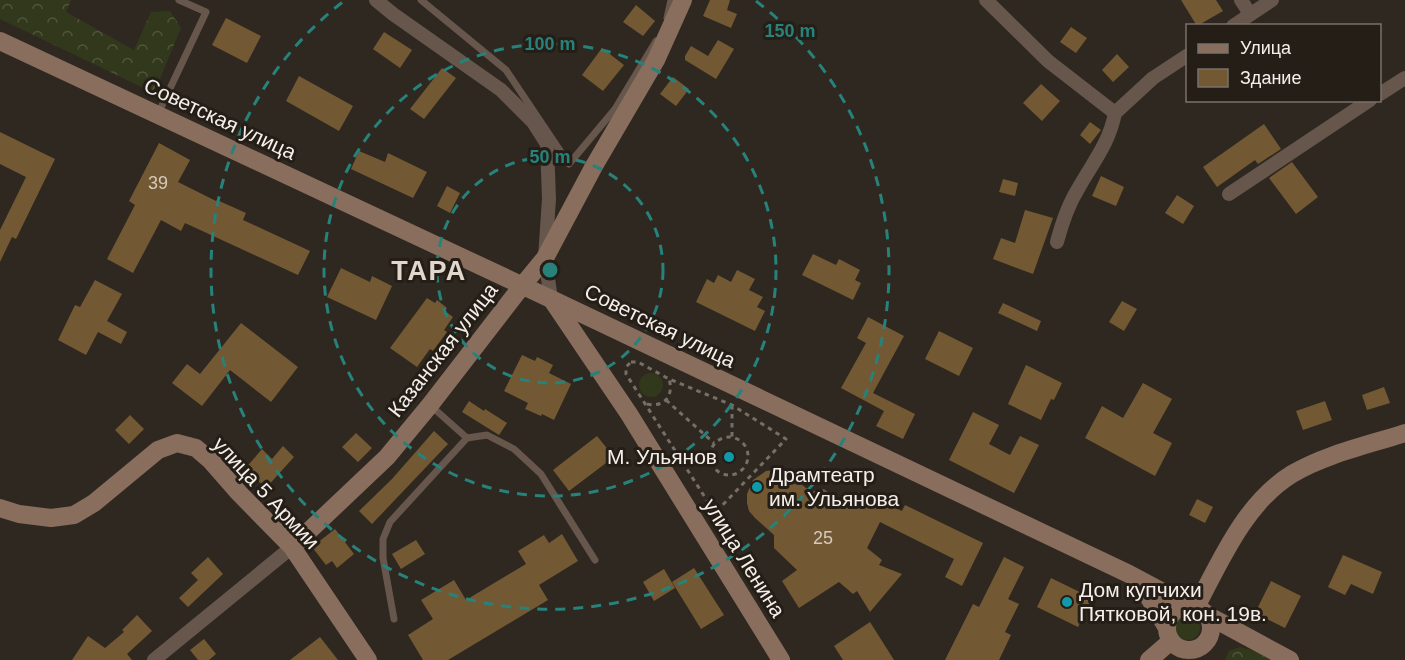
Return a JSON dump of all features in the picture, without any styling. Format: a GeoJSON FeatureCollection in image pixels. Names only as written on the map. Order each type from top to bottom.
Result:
{"type":"FeatureCollection","features":[{"type":"Feature","properties":{"kind":"main road","name":"Казанская улица"},"geometry":{"type":"LineString","coordinates":[[292,547],[387,457],[545,258],[594,166],[656,60],[683,0]]}},
{"type":"Feature","properties":{"kind":"main road","name":"Советская улица"},"geometry":{"type":"LineString","coordinates":[[0,41],[1136,577],[1290,660]]}},
{"type":"Feature","properties":{"kind":"main road","name":"улица Ленина"},"geometry":{"type":"LineString","coordinates":[[551,299],[629,414],[781,660]]}},
{"type":"Feature","properties":{"kind":"main road"},"geometry":{"type":"LineString","coordinates":[[1197,610],[1244,520],[1265,495],[1292,474],[1301,470],[1337,455],[1405,433]]}},
{"type":"Feature","properties":{"kind":"main road","name":"улица 5 Армии"},"geometry":{"type":"LineString","coordinates":[[0,508],[19,514],[51,518],[74,515],[94,503],[158,450],[177,443],[195,448],[211,461],[292,547],[368,660]]}},
{"type":"Feature","properties":{"kind":"main road"},"geometry":{"type":"LineString","coordinates":[[1136,577],[1158,610],[1169,635],[1182,649],[1206,649],[1219,638],[1244,636]]}},
{"type":"Feature","properties":{"kind":"main road"},"geometry":{"type":"LineString","coordinates":[[1149,660],[1169,635],[1171,615],[1182,607],[1197,610],[1211,628],[1206,649]]}},
{"type":"Feature","properties":{"kind":"street"},"geometry":{"type":"LineString","coordinates":[[376,0],[501,90],[533,122],[547,144],[549,199],[545,258],[551,299]]}},
{"type":"Feature","properties":{"kind":"street"},"geometry":{"type":"LineString","coordinates":[[986,0],[1048,61],[1115,112]]}},
{"type":"Feature","properties":{"kind":"street"},"geometry":{"type":"LineString","coordinates":[[1241,0],[1250,14]]}},
{"type":"Feature","properties":{"kind":"street"},"geometry":{"type":"LineString","coordinates":[[1236,24],[1272,0]]}},
{"type":"Feature","properties":{"kind":"street"},"geometry":{"type":"LineString","coordinates":[[1057,242],[1062,220],[1111,133],[1115,112],[1153,78],[1186,56]]}},
{"type":"Feature","properties":{"kind":"street"},"geometry":{"type":"LineString","coordinates":[[1381,93],[1405,78]]}},
{"type":"Feature","properties":{"kind":"street"},"geometry":{"type":"LineString","coordinates":[[1228,194],[1367,102]]}},
{"type":"Feature","properties":{"kind":"street","name":"Казанская улица"},"geometry":{"type":"LineString","coordinates":[[154,660],[292,547]]}},
{"type":"Feature","properties":{"kind":"lane"},"geometry":{"type":"LineString","coordinates":[[158,115],[206,12],[179,0]]}},
{"type":"Feature","properties":{"kind":"lane"},"geometry":{"type":"LineString","coordinates":[[422,0],[506,70],[570,164],[615,109],[664,27],[671,0]]}},
{"type":"Feature","properties":{"kind":"lane"},"geometry":{"type":"LineString","coordinates":[[430,405],[467,438]]}},
{"type":"Feature","properties":{"kind":"lane"},"geometry":{"type":"LineString","coordinates":[[394,619],[383,558],[383,539],[390,522],[467,438],[487,435],[514,449],[541,474],[595,560]]}},
{"type":"Feature","properties":{"kind":"path"},"geometry":{"type":"LineString","coordinates":[[638,363],[669,379],[732,405],[786,439],[715,513],[646,404],[626,374],[628,364],[638,363]]}},
{"type":"Feature","properties":{"kind":"path"},"geometry":{"type":"LineString","coordinates":[[646,404],[653,406],[666,400],[671,387],[669,379]]}},
{"type":"Feature","properties":{"kind":"path"},"geometry":{"type":"LineString","coordinates":[[666,400],[715,443]]}},
{"type":"Feature","properties":{"kind":"path"},"geometry":{"type":"LineString","coordinates":[[732,405],[732,438]]}},
{"type":"Feature","properties":{"kind":"path"},"geometry":{"type":"LineString","coordinates":[[732,438],[743,444],[747,457],[742,469],[737,473],[724,474],[713,467],[710,454],[715,443],[732,438]]}},
{"type":"Feature","properties":{"kind":"path"},"geometry":{"type":"LineString","coordinates":[[685,464],[710,461]]}},
{"type":"Feature","properties":{"kind":"path"},"geometry":{"type":"LineString","coordinates":[[742,469],[750,477]]}},
{"type":"Feature","properties":{"kind":"green space"},"geometry":{"type":"Polygon","coordinates":[[[0,0],[71,0],[66,12],[134,50],[151,12],[170,11],[181,28],[154,93],[0,19],[0,0]]]}},
{"type":"Feature","properties":{"kind":"green space"},"geometry":{"type":"Polygon","coordinates":[[[651,373],[656,374],[662,380],[662,390],[656,396],[651,397],[646,396],[640,390],[639,385],[640,380],[646,374],[651,373]]]}},
{"type":"Feature","properties":{"kind":"green space"},"geometry":{"type":"Polygon","coordinates":[[[1188,616],[1193,617],[1199,623],[1199,633],[1193,639],[1188,640],[1183,639],[1177,633],[1176,628],[1177,623],[1183,617],[1188,616]]]}},
{"type":"Feature","properties":{"kind":"green space"},"geometry":{"type":"Polygon","coordinates":[[[1240,647],[1271,660],[1225,660],[1229,651],[1240,647]]]}},
{"type":"Feature","properties":{"kind":"building"},"geometry":{"type":"Polygon","coordinates":[[[710,0],[730,0],[727,10],[737,14],[731,28],[703,16],[710,0]]]}},
{"type":"Feature","properties":{"kind":"building"},"geometry":{"type":"Polygon","coordinates":[[[1181,0],[1216,0],[1223,11],[1200,24],[1196,24],[1181,0]]]}},
{"type":"Feature","properties":{"kind":"building"},"geometry":{"type":"Polygon","coordinates":[[[636,5],[655,21],[643,36],[623,22],[636,5]]]}},
{"type":"Feature","properties":{"kind":"building"},"geometry":{"type":"Polygon","coordinates":[[[226,18],[261,36],[247,63],[212,45],[226,18]]]}},
{"type":"Feature","properties":{"kind":"building"},"geometry":{"type":"Polygon","coordinates":[[[1071,27],[1087,38],[1076,53],[1060,42],[1071,27]]]}},
{"type":"Feature","properties":{"kind":"building"},"geometry":{"type":"Polygon","coordinates":[[[384,32],[412,50],[400,68],[373,49],[384,32]]]}},
{"type":"Feature","properties":{"kind":"building"},"geometry":{"type":"Polygon","coordinates":[[[718,40],[734,49],[716,79],[685,60],[685,56],[691,46],[708,56],[718,40]]]}},
{"type":"Feature","properties":{"kind":"building"},"geometry":{"type":"Polygon","coordinates":[[[602,48],[624,65],[603,91],[582,75],[602,48]]]}},
{"type":"Feature","properties":{"kind":"building"},"geometry":{"type":"Polygon","coordinates":[[[1117,54],[1129,67],[1113,82],[1102,70],[1117,54]]]}},
{"type":"Feature","properties":{"kind":"building"},"geometry":{"type":"Polygon","coordinates":[[[442,68],[456,78],[424,119],[410,109],[442,68]]]}},
{"type":"Feature","properties":{"kind":"building"},"geometry":{"type":"Polygon","coordinates":[[[299,76],[353,106],[339,131],[286,101],[299,76]]]}},
{"type":"Feature","properties":{"kind":"building"},"geometry":{"type":"Polygon","coordinates":[[[673,77],[689,89],[676,106],[660,94],[673,77]]]}},
{"type":"Feature","properties":{"kind":"building"},"geometry":{"type":"Polygon","coordinates":[[[1041,84],[1060,101],[1042,121],[1023,103],[1041,84]]]}},
{"type":"Feature","properties":{"kind":"building"},"geometry":{"type":"Polygon","coordinates":[[[1090,122],[1101,130],[1090,144],[1080,135],[1090,122]]]}},
{"type":"Feature","properties":{"kind":"building"},"geometry":{"type":"Polygon","coordinates":[[[1264,124],[1281,149],[1258,164],[1255,160],[1217,187],[1203,167],[1264,124]]]}},
{"type":"Feature","properties":{"kind":"building"},"geometry":{"type":"Polygon","coordinates":[[[0,132],[55,159],[16,239],[12,237],[0,262],[0,230],[26,177],[0,164],[0,132]]]}},
{"type":"Feature","properties":{"kind":"building"},"geometry":{"type":"Polygon","coordinates":[[[159,143],[190,160],[178,182],[246,213],[243,220],[310,251],[298,275],[185,223],[181,231],[161,220],[133,273],[107,259],[135,205],[129,201],[159,143]]]}},
{"type":"Feature","properties":{"kind":"building"},"geometry":{"type":"Polygon","coordinates":[[[359,151],[385,162],[388,153],[427,172],[413,198],[351,169],[359,151]]]}},
{"type":"Feature","properties":{"kind":"building"},"geometry":{"type":"Polygon","coordinates":[[[1292,162],[1318,197],[1296,214],[1269,178],[1292,162]]]}},
{"type":"Feature","properties":{"kind":"building"},"geometry":{"type":"Polygon","coordinates":[[[1101,176],[1124,187],[1116,206],[1092,196],[1101,176]]]}},
{"type":"Feature","properties":{"kind":"building"},"geometry":{"type":"Polygon","coordinates":[[[1003,179],[1018,183],[1015,196],[999,192],[1003,179]]]}},
{"type":"Feature","properties":{"kind":"building"},"geometry":{"type":"Polygon","coordinates":[[[447,186],[460,193],[450,213],[437,206],[447,186]]]}},
{"type":"Feature","properties":{"kind":"building"},"geometry":{"type":"Polygon","coordinates":[[[1177,195],[1194,206],[1183,224],[1165,213],[1177,195]]]}},
{"type":"Feature","properties":{"kind":"building"},"geometry":{"type":"Polygon","coordinates":[[[1025,210],[1053,218],[1033,274],[993,259],[1001,238],[1015,243],[1025,210]]]}},
{"type":"Feature","properties":{"kind":"building"},"geometry":{"type":"Polygon","coordinates":[[[813,254],[836,265],[839,259],[860,270],[855,280],[861,283],[853,300],[802,275],[813,254]]]}},
{"type":"Feature","properties":{"kind":"building"},"geometry":{"type":"Polygon","coordinates":[[[341,268],[370,282],[372,276],[392,286],[376,320],[327,297],[341,268]]]}},
{"type":"Feature","properties":{"kind":"building"},"geometry":{"type":"Polygon","coordinates":[[[737,270],[755,279],[749,290],[763,297],[757,307],[765,311],[755,331],[696,302],[707,279],[714,283],[718,275],[731,282],[737,270]]]}},
{"type":"Feature","properties":{"kind":"building"},"geometry":{"type":"Polygon","coordinates":[[[95,280],[122,294],[107,321],[127,332],[121,344],[98,332],[86,355],[58,340],[75,305],[80,307],[95,280]]]}},
{"type":"Feature","properties":{"kind":"building"},"geometry":{"type":"Polygon","coordinates":[[[427,298],[435,303],[437,300],[453,317],[444,330],[447,332],[433,351],[430,349],[417,367],[390,348],[427,298]]]}},
{"type":"Feature","properties":{"kind":"building"},"geometry":{"type":"Polygon","coordinates":[[[1122,301],[1137,309],[1124,331],[1109,322],[1122,301]]]}},
{"type":"Feature","properties":{"kind":"building"},"geometry":{"type":"Polygon","coordinates":[[[1003,303],[1041,321],[1037,331],[998,313],[1003,303]]]}},
{"type":"Feature","properties":{"kind":"building"},"geometry":{"type":"Polygon","coordinates":[[[868,317],[904,336],[873,393],[915,414],[903,439],[876,426],[884,411],[841,388],[866,343],[857,338],[868,317]]]}},
{"type":"Feature","properties":{"kind":"building"},"geometry":{"type":"Polygon","coordinates":[[[241,323],[298,367],[271,402],[230,370],[202,406],[172,383],[187,364],[200,374],[241,323]]]}},
{"type":"Feature","properties":{"kind":"building"},"geometry":{"type":"Polygon","coordinates":[[[939,331],[973,348],[959,376],[925,359],[939,331]]]}},
{"type":"Feature","properties":{"kind":"building"},"geometry":{"type":"Polygon","coordinates":[[[522,355],[535,361],[537,357],[553,365],[549,373],[571,384],[554,420],[525,409],[528,403],[504,391],[522,355]]]}},
{"type":"Feature","properties":{"kind":"building"},"geometry":{"type":"Polygon","coordinates":[[[1026,365],[1062,383],[1041,420],[1008,404],[1026,365]]]}},
{"type":"Feature","properties":{"kind":"building"},"geometry":{"type":"Polygon","coordinates":[[[1143,383],[1172,399],[1153,433],[1172,443],[1155,476],[1085,438],[1102,406],[1123,418],[1143,383]]]}},
{"type":"Feature","properties":{"kind":"building"},"geometry":{"type":"Polygon","coordinates":[[[1384,387],[1390,403],[1367,410],[1362,395],[1384,387]]]}},
{"type":"Feature","properties":{"kind":"building"},"geometry":{"type":"Polygon","coordinates":[[[469,401],[507,423],[499,435],[462,412],[469,401]]]}},
{"type":"Feature","properties":{"kind":"building"},"geometry":{"type":"Polygon","coordinates":[[[1325,401],[1332,420],[1303,430],[1296,411],[1325,401]]]}},
{"type":"Feature","properties":{"kind":"building"},"geometry":{"type":"Polygon","coordinates":[[[973,412],[999,425],[989,444],[1010,455],[1020,436],[1039,445],[1014,493],[949,460],[973,412]]]}},
{"type":"Feature","properties":{"kind":"building"},"geometry":{"type":"Polygon","coordinates":[[[130,415],[144,429],[129,444],[115,430],[130,415]]]}},
{"type":"Feature","properties":{"kind":"building"},"geometry":{"type":"Polygon","coordinates":[[[434,431],[448,444],[372,524],[359,511],[392,479],[434,431]]]}},
{"type":"Feature","properties":{"kind":"building"},"geometry":{"type":"Polygon","coordinates":[[[356,433],[372,448],[358,462],[342,447],[356,433]]]}},
{"type":"Feature","properties":{"kind":"building"},"geometry":{"type":"Polygon","coordinates":[[[597,436],[614,457],[569,491],[553,470],[597,436]]]}},
{"type":"Feature","properties":{"kind":"building"},"geometry":{"type":"Polygon","coordinates":[[[283,446],[294,457],[266,488],[245,469],[262,449],[272,459],[283,446]]]}},
{"type":"Feature","properties":{"kind":"building"},"geometry":{"type":"Polygon","coordinates":[[[766,471],[783,471],[811,492],[824,489],[849,509],[858,492],[902,511],[905,505],[983,543],[962,586],[945,577],[954,559],[880,522],[867,548],[882,560],[879,565],[902,574],[870,612],[857,591],[853,594],[839,582],[799,608],[782,581],[797,570],[774,548],[774,535],[749,511],[747,503],[747,494],[753,480],[766,471]]]}},
{"type":"Feature","properties":{"kind":"building"},"geometry":{"type":"Polygon","coordinates":[[[1197,499],[1213,507],[1205,523],[1189,515],[1197,499]]]}},
{"type":"Feature","properties":{"kind":"building"},"geometry":{"type":"Polygon","coordinates":[[[335,529],[354,554],[337,568],[332,561],[326,565],[312,547],[335,529]]]}},
{"type":"Feature","properties":{"kind":"building"},"geometry":{"type":"Polygon","coordinates":[[[562,534],[578,561],[539,585],[548,600],[448,660],[423,660],[408,635],[433,619],[421,600],[454,580],[466,600],[526,564],[518,551],[544,535],[549,543],[562,534]]]}},
{"type":"Feature","properties":{"kind":"building"},"geometry":{"type":"Polygon","coordinates":[[[416,540],[425,554],[401,569],[392,554],[416,540]]]}},
{"type":"Feature","properties":{"kind":"building"},"geometry":{"type":"Polygon","coordinates":[[[1343,555],[1382,572],[1373,594],[1351,584],[1345,595],[1328,587],[1343,555]]]}},
{"type":"Feature","properties":{"kind":"building"},"geometry":{"type":"Polygon","coordinates":[[[208,557],[223,574],[188,607],[179,598],[198,580],[191,573],[208,557]]]}},
{"type":"Feature","properties":{"kind":"building"},"geometry":{"type":"Polygon","coordinates":[[[1004,557],[1024,567],[1008,599],[1019,604],[1005,632],[1011,635],[999,660],[945,660],[973,604],[979,607],[1004,557]]]}},
{"type":"Feature","properties":{"kind":"building"},"geometry":{"type":"Polygon","coordinates":[[[694,568],[724,615],[701,629],[672,582],[694,568]]]}},
{"type":"Feature","properties":{"kind":"building"},"geometry":{"type":"Polygon","coordinates":[[[664,569],[675,588],[654,601],[643,582],[664,569]]]}},
{"type":"Feature","properties":{"kind":"building"},"geometry":{"type":"Polygon","coordinates":[[[1051,578],[1092,598],[1078,627],[1037,607],[1051,578]]]}},
{"type":"Feature","properties":{"kind":"building"},"geometry":{"type":"Polygon","coordinates":[[[1271,581],[1301,596],[1285,628],[1255,613],[1271,581]]]}},
{"type":"Feature","properties":{"kind":"building"},"geometry":{"type":"Polygon","coordinates":[[[137,615],[152,631],[127,654],[132,660],[72,660],[88,636],[105,648],[124,632],[122,630],[137,615]]]}},
{"type":"Feature","properties":{"kind":"building"},"geometry":{"type":"Polygon","coordinates":[[[870,622],[894,660],[843,660],[834,646],[870,622]]]}},
{"type":"Feature","properties":{"kind":"building"},"geometry":{"type":"Polygon","coordinates":[[[320,637],[338,660],[290,660],[320,637]]]}},
{"type":"Feature","properties":{"kind":"building"},"geometry":{"type":"Polygon","coordinates":[[[204,639],[216,654],[209,660],[198,660],[190,650],[204,639]]]}},
{"type":"Feature","properties":{"kind":"place","name":"М. Ульянов"},"geometry":{"type":"Point","coordinates":[729,457]}},
{"type":"Feature","properties":{"kind":"place","name":"Драмтеатр им. Ульянова"},"geometry":{"type":"Point","coordinates":[757,487]}},
{"type":"Feature","properties":{"kind":"place","name":"Дом купчихи Пятковой, кон. 19в."},"geometry":{"type":"Point","coordinates":[1067,602]}},
{"type":"Feature","properties":{"kind":"district","name":"ТАРА"},"geometry":{"type":"Point","coordinates":[429,271]}}]}
